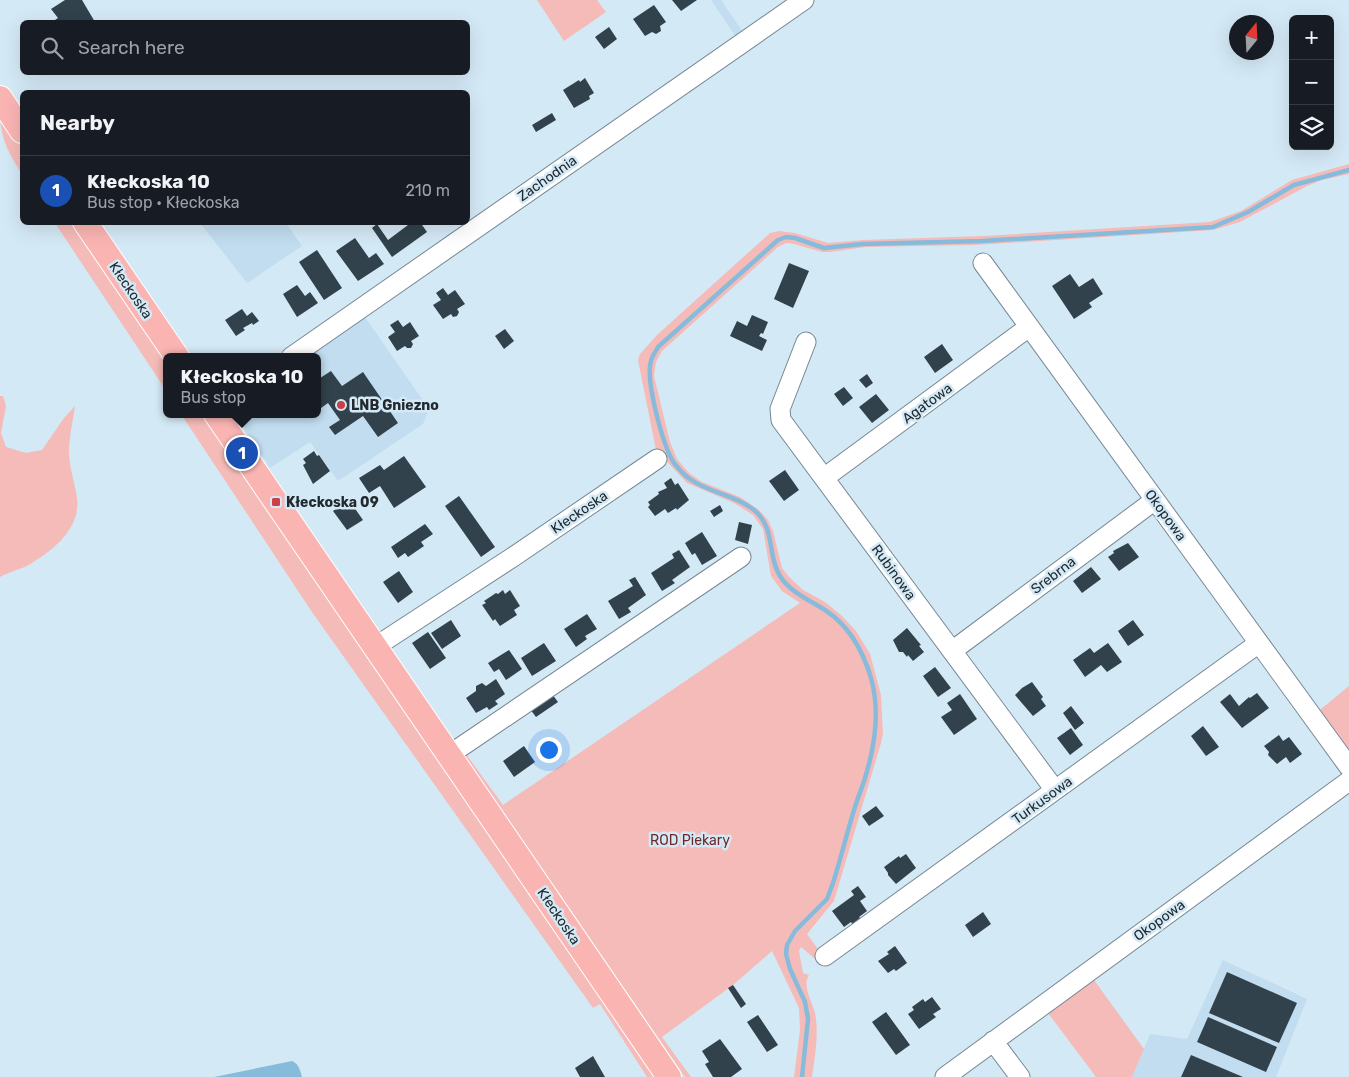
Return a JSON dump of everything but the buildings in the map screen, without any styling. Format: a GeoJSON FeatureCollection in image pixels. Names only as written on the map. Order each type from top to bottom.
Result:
{"type":"FeatureCollection","features":[{"type":"Feature","properties":{"kind":"main road"},"geometry":{"type":"LineString","coordinates":[[0,98],[20,128]]}},
{"type":"Feature","properties":{"kind":"main road","name":"Kłeckoska"},"geometry":{"type":"LineString","coordinates":[[87,225],[174,353]]}},
{"type":"Feature","properties":{"kind":"main road","name":"Kłeckoska"},"geometry":{"type":"LineString","coordinates":[[219,418],[669,1077]]}},
{"type":"Feature","properties":{"kind":"street","name":"Zachodnia"},"geometry":{"type":"LineString","coordinates":[[297,353],[804,0]]}},
{"type":"Feature","properties":{"kind":"street","name":"Okopowa"},"geometry":{"type":"LineString","coordinates":[[982,263],[1349,767]]}},
{"type":"Feature","properties":{"kind":"street","name":"Agatowa"},"geometry":{"type":"LineString","coordinates":[[824,478],[1029,327]]}},
{"type":"Feature","properties":{"kind":"street","name":"Rubinowa"},"geometry":{"type":"LineString","coordinates":[[806,342],[780,409],[781,420],[1055,790]]}},
{"type":"Feature","properties":{"kind":"street","name":"Kłeckoska"},"geometry":{"type":"LineString","coordinates":[[375,647],[513,557],[657,459]]}},
{"type":"Feature","properties":{"kind":"street","name":"Srebrna"},"geometry":{"type":"LineString","coordinates":[[952,650],[1155,500]]}},
{"type":"Feature","properties":{"kind":"street"},"geometry":{"type":"LineString","coordinates":[[449,755],[741,556]]}},
{"type":"Feature","properties":{"kind":"street","name":"Turkusowa"},"geometry":{"type":"LineString","coordinates":[[825,956],[1259,643]]}},
{"type":"Feature","properties":{"kind":"street","name":"Okopowa"},"geometry":{"type":"LineString","coordinates":[[945,1077],[1349,781]]}},
{"type":"Feature","properties":{"kind":"street"},"geometry":{"type":"LineString","coordinates":[[993,1041],[1020,1077]]}},
{"type":"Feature","properties":{"kind":"shaded area"},"geometry":{"type":"Polygon","coordinates":[[[711,0],[721,0],[743,32],[736,37],[711,0]]]}},
{"type":"Feature","properties":{"kind":"shaded area"},"geometry":{"type":"Polygon","coordinates":[[[202,225],[287,225],[302,246],[247,283],[202,225]]]}},
{"type":"Feature","properties":{"kind":"shaded area"},"geometry":{"type":"Polygon","coordinates":[[[365,317],[429,409],[423,424],[338,481],[310,442],[270,468],[238,418],[321,418],[321,353],[314,353],[365,317]]]}},
{"type":"Feature","properties":{"kind":"shaded area"},"geometry":{"type":"Polygon","coordinates":[[[1223,960],[1307,999],[1276,1077],[1132,1077],[1150,1034],[1187,1039],[1223,960]]]}},
{"type":"Feature","properties":{"kind":"green space"},"geometry":{"type":"Polygon","coordinates":[[[537,0],[597,0],[606,12],[564,41],[537,0]]]}},
{"type":"Feature","properties":{"kind":"green space"},"geometry":{"type":"Polygon","coordinates":[[[0,115],[20,145],[20,170],[6,146],[0,123],[0,115]]]}},
{"type":"Feature","properties":{"kind":"green space","name":"ROD Piekary"},"geometry":{"type":"Polygon","coordinates":[[[1349,164],[1349,174],[1322,180],[1307,186],[1240,222],[1213,230],[975,245],[866,247],[830,252],[822,252],[786,243],[778,247],[662,351],[656,362],[654,376],[670,442],[677,459],[689,473],[702,482],[740,497],[759,510],[768,520],[773,531],[782,568],[789,577],[803,590],[825,602],[856,631],[870,654],[881,695],[883,734],[834,901],[807,934],[821,953],[814,958],[801,947],[799,951],[803,973],[809,975],[807,989],[815,1013],[817,1029],[812,1077],[794,1077],[800,1030],[799,1008],[772,951],[733,985],[662,1037],[691,1077],[685,1077],[462,752],[466,754],[503,805],[800,603],[782,591],[771,576],[763,529],[753,515],[734,503],[687,483],[656,450],[638,360],[640,354],[657,335],[770,233],[779,231],[795,233],[828,243],[984,236],[1210,222],[1241,211],[1292,180],[1349,164]]]}},
{"type":"Feature","properties":{"kind":"green space"},"geometry":{"type":"Polygon","coordinates":[[[56,225],[74,225],[163,355],[163,386],[56,225]]]}},
{"type":"Feature","properties":{"kind":"green space"},"geometry":{"type":"Polygon","coordinates":[[[0,396],[3,396],[6,406],[1,433],[6,447],[26,453],[42,450],[64,418],[75,406],[69,452],[77,498],[77,509],[71,528],[57,544],[28,565],[0,577],[0,396]]]}},
{"type":"Feature","properties":{"kind":"green space"},"geometry":{"type":"Polygon","coordinates":[[[184,418],[206,418],[657,1077],[647,1077],[600,1004],[593,1008],[312,612],[184,418]]]}},
{"type":"Feature","properties":{"kind":"green space"},"geometry":{"type":"Polygon","coordinates":[[[1349,686],[1349,758],[1316,713],[1349,686]]]}},
{"type":"Feature","properties":{"kind":"green space"},"geometry":{"type":"Polygon","coordinates":[[[1090,979],[1094,980],[1144,1049],[1132,1077],[1096,1077],[1045,1009],[1090,979]]]}},
{"type":"Feature","properties":{"kind":"water"},"geometry":{"type":"Polygon","coordinates":[[[292,1061],[298,1066],[302,1077],[214,1077],[292,1061]]]}},
{"type":"Feature","properties":{"kind":"waterway"},"geometry":{"type":"LineString","coordinates":[[802,1077],[808,1019],[805,1002],[790,969],[786,954],[787,945],[795,931],[827,899],[833,883],[865,778],[874,741],[876,715],[874,690],[864,658],[848,631],[825,610],[789,587],[780,576],[776,568],[766,525],[761,517],[747,505],[697,484],[686,476],[674,463],[665,443],[656,413],[650,370],[653,355],[658,347],[778,240],[786,237],[795,238],[824,248],[862,244],[982,241],[1213,227],[1248,212],[1294,185],[1349,170]]}},
{"type":"Feature","properties":{"kind":"place","name":"LNB Gniezno"},"geometry":{"type":"Point","coordinates":[341,405]}},
{"type":"Feature","properties":{"kind":"place","name":"Kłeckoska 10"},"geometry":{"type":"Point","coordinates":[242,453]}},
{"type":"Feature","properties":{"kind":"place","name":"Kłeckoska 09"},"geometry":{"type":"Point","coordinates":[276,502]}}]}
